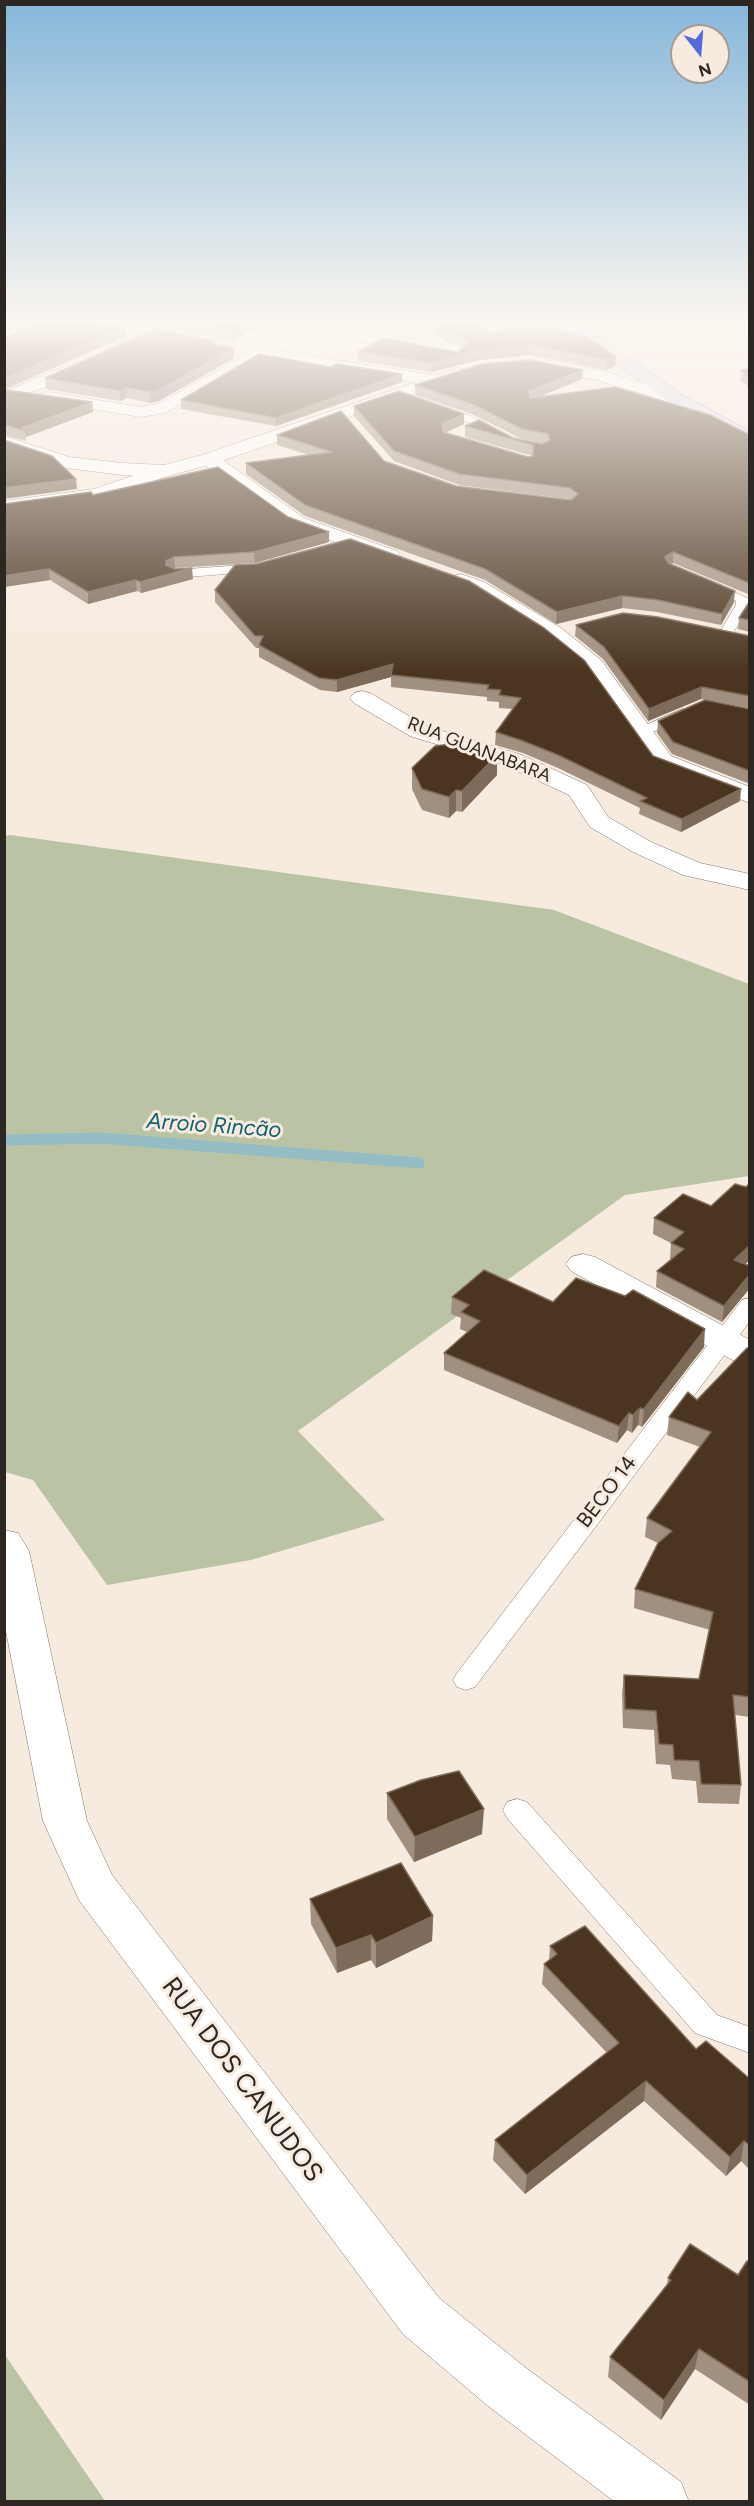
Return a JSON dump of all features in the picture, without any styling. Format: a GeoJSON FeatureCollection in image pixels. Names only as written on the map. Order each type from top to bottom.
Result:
{"type":"FeatureCollection","features":[{"type":"Feature","properties":{"kind":"street"},"geometry":{"type":"LineString","coordinates":[[4,507],[97,494],[164,471],[276,438]]}},
{"type":"Feature","properties":{"kind":"street"},"geometry":{"type":"LineString","coordinates":[[4,441],[66,462],[122,470],[164,471]]}},
{"type":"Feature","properties":{"kind":"street"},"geometry":{"type":"LineString","coordinates":[[209,459],[297,522],[410,562]]}},
{"type":"Feature","properties":{"kind":"street"},"geometry":{"type":"LineString","coordinates":[[444,574],[477,586],[553,633],[593,665],[662,761],[750,796]]}},
{"type":"Feature","properties":{"kind":"street"},"geometry":{"type":"LineString","coordinates":[[553,633],[576,627]]}},
{"type":"Feature","properties":{"kind":"street"},"geometry":{"type":"LineString","coordinates":[[702,630],[750,641]]}},
{"type":"Feature","properties":{"kind":"street","name":"RUA GUANABARA"},"geometry":{"type":"LineString","coordinates":[[362,698],[418,730],[513,760],[578,790],[599,822],[642,847],[692,869],[750,882]]}},
{"type":"Feature","properties":{"kind":"street"},"geometry":{"type":"LineString","coordinates":[[583,1264],[736,1347]]}},
{"type":"Feature","properties":{"kind":"street","name":"RUA DOS CANUDOS"},"geometry":{"type":"LineString","coordinates":[[4,1543],[10,1551],[65,1821],[95,1887],[421,2316],[507,2387],[661,2502]]}},
{"type":"Feature","properties":{"kind":"lane"},"geometry":{"type":"LineString","coordinates":[[502,438],[508,440]]}},
{"type":"Feature","properties":{"kind":"lane"},"geometry":{"type":"LineString","coordinates":[[332,548],[354,542]]}},
{"type":"Feature","properties":{"kind":"lane"},"geometry":{"type":"LineString","coordinates":[[175,574],[256,569],[267,566]]}},
{"type":"Feature","properties":{"kind":"lane"},"geometry":{"type":"LineString","coordinates":[[693,577],[742,599],[743,605],[725,635]]}},
{"type":"Feature","properties":{"kind":"lane"},"geometry":{"type":"LineString","coordinates":[[641,732],[698,706]]}},
{"type":"Feature","properties":{"kind":"lane","name":"BECO 14"},"geometry":{"type":"LineString","coordinates":[[466,1680],[736,1347],[750,1305]]}},
{"type":"Feature","properties":{"kind":"lane"},"geometry":{"type":"LineString","coordinates":[[517,1810],[706,2024],[750,2040]]}},
{"type":"Feature","properties":{"kind":"green space"},"geometry":{"type":"Polygon","coordinates":[[[4,836],[554,910],[749,984],[749,1176],[625,1195],[298,1431],[385,1520],[251,1560],[107,1585],[33,1480],[5,1472],[4,836]]]}},
{"type":"Feature","properties":{"kind":"green space"},"geometry":{"type":"Polygon","coordinates":[[[5,2355],[105,2501],[5,2501],[5,2355]]]}},
{"type":"Feature","properties":{"kind":"building"},"geometry":{"type":"Polygon","coordinates":[[[287,438],[364,438],[384,461],[456,486],[571,500],[578,494],[570,488],[459,474],[394,451],[382,438],[463,438],[528,457],[533,456],[533,445],[508,438],[542,444],[550,440],[549,438],[750,438],[750,584],[673,552],[665,557],[668,563],[735,591],[722,614],[658,600],[623,596],[557,612],[485,569],[305,505],[246,463],[332,452],[287,438]]]}},
{"type":"Feature","properties":{"kind":"building"},"geometry":{"type":"Polygon","coordinates":[[[4,440],[52,456],[76,479],[4,488],[4,440]]]}},
{"type":"Feature","properties":{"kind":"building"},"geometry":{"type":"Polygon","coordinates":[[[218,467],[288,517],[329,532],[254,552],[174,557],[166,561],[166,565],[175,569],[192,568],[140,582],[136,580],[88,592],[49,569],[4,576],[4,504],[91,492],[93,495],[218,467]]]}},
{"type":"Feature","properties":{"kind":"building"},"geometry":{"type":"Polygon","coordinates":[[[350,539],[469,581],[544,628],[584,660],[653,756],[741,789],[682,819],[640,801],[647,798],[558,755],[496,732],[521,698],[499,695],[501,690],[487,689],[489,685],[391,675],[393,664],[337,680],[319,678],[259,645],[263,636],[255,636],[215,590],[235,565],[256,564],[350,539]]]}},
{"type":"Feature","properties":{"kind":"building"},"geometry":{"type":"Polygon","coordinates":[[[750,601],[750,620],[739,618],[750,601]]]}},
{"type":"Feature","properties":{"kind":"building"},"geometry":{"type":"Polygon","coordinates":[[[623,613],[658,617],[750,636],[750,696],[702,687],[649,709],[604,647],[576,625],[623,613]]]}},
{"type":"Feature","properties":{"kind":"building"},"geometry":{"type":"Polygon","coordinates":[[[705,700],[750,709],[750,771],[673,742],[658,721],[705,700]]]}},
{"type":"Feature","properties":{"kind":"building"},"geometry":{"type":"Polygon","coordinates":[[[451,744],[497,755],[462,791],[456,790],[449,797],[422,789],[412,768],[435,746],[451,744]]]}},
{"type":"Feature","properties":{"kind":"building"},"geometry":{"type":"Polygon","coordinates":[[[750,1183],[750,1245],[734,1260],[750,1266],[750,1274],[724,1306],[657,1271],[684,1249],[671,1243],[684,1232],[654,1218],[683,1194],[711,1206],[735,1184],[746,1187],[750,1183]]]}},
{"type":"Feature","properties":{"kind":"building"},"geometry":{"type":"Polygon","coordinates":[[[484,1270],[553,1302],[576,1278],[625,1296],[633,1290],[705,1329],[644,1409],[640,1408],[633,1415],[629,1413],[619,1426],[444,1353],[480,1321],[461,1312],[469,1305],[452,1297],[484,1270]]]}},
{"type":"Feature","properties":{"kind":"building"},"geometry":{"type":"Polygon","coordinates":[[[747,1348],[750,1349],[750,1697],[733,1695],[741,1785],[701,1784],[699,1761],[674,1760],[673,1745],[659,1744],[656,1711],[625,1709],[624,1675],[699,1679],[713,1612],[635,1589],[658,1543],[672,1531],[647,1518],[711,1432],[669,1417],[688,1392],[697,1400],[747,1348]]]}},
{"type":"Feature","properties":{"kind":"building"},"geometry":{"type":"Polygon","coordinates":[[[459,1771],[484,1809],[415,1837],[387,1793],[421,1780],[459,1771]]]}},
{"type":"Feature","properties":{"kind":"building"},"geometry":{"type":"Polygon","coordinates":[[[401,1863],[433,1916],[376,1943],[371,1935],[336,1948],[310,1899],[401,1863]]]}},
{"type":"Feature","properties":{"kind":"building"},"geometry":{"type":"Polygon","coordinates":[[[585,1926],[696,2049],[706,2041],[750,2079],[750,2146],[744,2141],[730,2157],[646,2081],[527,2175],[495,2140],[619,2043],[544,1964],[557,1954],[550,1946],[585,1926]]]}},
{"type":"Feature","properties":{"kind":"building"},"geometry":{"type":"Polygon","coordinates":[[[690,2244],[738,2275],[747,2261],[750,2262],[750,2382],[699,2349],[664,2400],[610,2357],[671,2280],[668,2278],[690,2244]]]}},
{"type":"Feature","properties":{"kind":"waterway","name":"Arroio Rincão"},"geometry":{"type":"LineString","coordinates":[[4,1140],[101,1138],[419,1163]]}}]}
